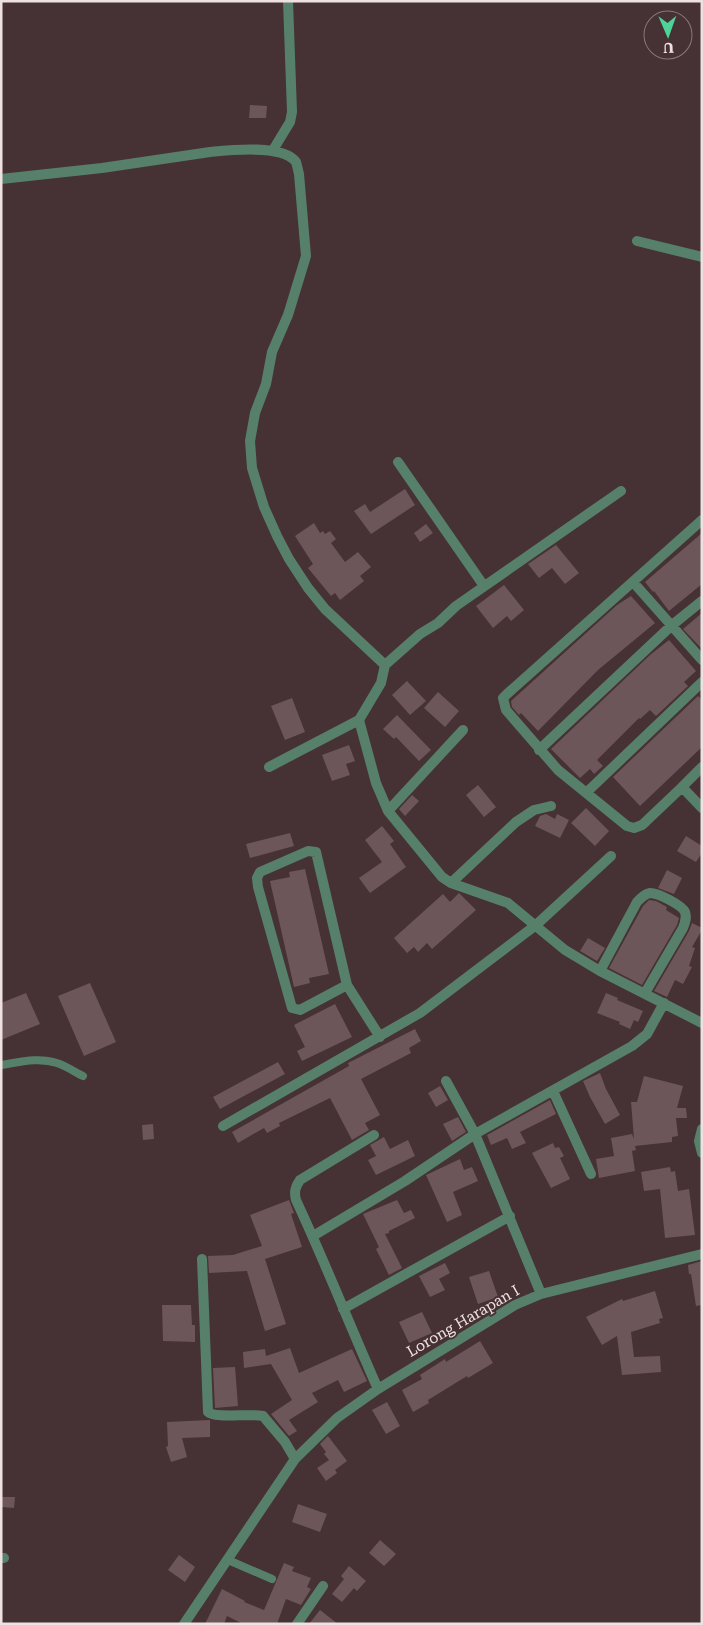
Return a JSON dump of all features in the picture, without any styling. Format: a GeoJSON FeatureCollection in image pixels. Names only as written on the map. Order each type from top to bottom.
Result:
{"type":"FeatureCollection","features":[{"type":"Feature","properties":{"kind":"street"},"geometry":{"type":"LineString","coordinates":[[273,150],[290,122],[292,112],[288,1]]}},
{"type":"Feature","properties":{"kind":"street"},"geometry":{"type":"LineString","coordinates":[[1,179],[86,170],[210,152],[273,150],[288,156],[296,162],[303,209],[306,256],[288,315],[272,352],[266,384],[255,413],[250,441],[252,468],[264,507],[277,536],[308,588],[325,609],[385,665]]}},
{"type":"Feature","properties":{"kind":"street"},"geometry":{"type":"LineString","coordinates":[[637,241],[702,257]]}},
{"type":"Feature","properties":{"kind":"street"},"geometry":{"type":"LineString","coordinates":[[398,462],[484,586]]}},
{"type":"Feature","properties":{"kind":"street"},"geometry":{"type":"LineString","coordinates":[[269,767],[358,720],[381,683],[385,665],[420,634],[484,586],[621,491]]}},
{"type":"Feature","properties":{"kind":"street"},"geometry":{"type":"LineString","coordinates":[[702,520],[503,698],[506,710],[539,750],[564,775],[627,826],[634,828],[642,825],[702,768]]}},
{"type":"Feature","properties":{"kind":"street"},"geometry":{"type":"LineString","coordinates":[[633,582],[702,660]]}},
{"type":"Feature","properties":{"kind":"street"},"geometry":{"type":"LineString","coordinates":[[539,750],[671,626],[702,600]]}},
{"type":"Feature","properties":{"kind":"street"},"geometry":{"type":"LineString","coordinates":[[586,792],[702,682]]}},
{"type":"Feature","properties":{"kind":"street"},"geometry":{"type":"LineString","coordinates":[[358,720],[376,783],[388,811],[442,877],[452,883],[508,903],[565,950],[600,971],[702,1023]]}},
{"type":"Feature","properties":{"kind":"street"},"geometry":{"type":"LineString","coordinates":[[388,811],[463,730]]}},
{"type":"Feature","properties":{"kind":"street"},"geometry":{"type":"LineString","coordinates":[[682,787],[702,808]]}},
{"type":"Feature","properties":{"kind":"street"},"geometry":{"type":"LineString","coordinates":[[452,883],[516,822],[534,810],[551,806]]}},
{"type":"Feature","properties":{"kind":"street"},"geometry":{"type":"LineString","coordinates":[[347,985],[300,1010],[292,1008],[258,887],[257,878],[260,872],[308,851],[314,850],[316,852],[347,985],[380,1037]]}},
{"type":"Feature","properties":{"kind":"street"},"geometry":{"type":"LineString","coordinates":[[223,1126],[420,1013],[536,925],[610,856]]}},
{"type":"Feature","properties":{"kind":"street"},"geometry":{"type":"LineString","coordinates":[[600,971],[637,902],[642,896],[649,893],[656,894],[680,906],[685,912],[686,920],[645,993]]}},
{"type":"Feature","properties":{"kind":"street"},"geometry":{"type":"LineString","coordinates":[[312,1236],[405,1181],[475,1134],[553,1092],[641,1040],[652,1026],[664,1003]]}},
{"type":"Feature","properties":{"kind":"street"},"geometry":{"type":"LineString","coordinates":[[446,1081],[475,1134],[541,1294]]}},
{"type":"Feature","properties":{"kind":"street"},"geometry":{"type":"LineString","coordinates":[[553,1092],[591,1174]]}},
{"type":"Feature","properties":{"kind":"street"},"geometry":{"type":"LineString","coordinates":[[702,1129],[702,1153]]}},
{"type":"Feature","properties":{"kind":"street"},"geometry":{"type":"LineString","coordinates":[[374,1136],[300,1180],[296,1186],[296,1200],[378,1389]]}},
{"type":"Feature","properties":{"kind":"street"},"geometry":{"type":"LineString","coordinates":[[343,1309],[510,1216]]}},
{"type":"Feature","properties":{"kind":"street","name":"Lorong Harapan I"},"geometry":{"type":"LineString","coordinates":[[184,1624],[295,1459],[337,1418],[378,1389],[515,1305],[541,1294],[702,1254]]}},
{"type":"Feature","properties":{"kind":"street"},"geometry":{"type":"LineString","coordinates":[[202,1259],[208,1412],[214,1415],[250,1414],[263,1416],[285,1442],[295,1459]]}},
{"type":"Feature","properties":{"kind":"street"},"geometry":{"type":"LineString","coordinates":[[297,1624],[323,1586]]}},
{"type":"Feature","properties":{"kind":"lane"},"geometry":{"type":"LineString","coordinates":[[1,1065],[34,1060],[48,1061],[59,1063],[83,1076]]}},
{"type":"Feature","properties":{"kind":"lane"},"geometry":{"type":"LineString","coordinates":[[228,1560],[272,1579]]}},
{"type":"Feature","properties":{"kind":"building"},"geometry":{"type":"Polygon","coordinates":[[[250,105],[267,106],[266,118],[249,118],[250,105]]]}},
{"type":"Feature","properties":{"kind":"building"},"geometry":{"type":"Polygon","coordinates":[[[405,489],[415,505],[371,534],[354,511],[365,504],[370,512],[405,489]]]}},
{"type":"Feature","properties":{"kind":"building"},"geometry":{"type":"Polygon","coordinates":[[[314,523],[320,533],[323,531],[325,534],[330,531],[336,539],[331,543],[345,562],[358,552],[371,567],[360,576],[364,581],[340,600],[335,593],[331,596],[308,568],[313,564],[295,536],[314,523]]]}},
{"type":"Feature","properties":{"kind":"building"},"geometry":{"type":"Polygon","coordinates":[[[426,524],[433,533],[420,542],[414,533],[426,524]]]}},
{"type":"Feature","properties":{"kind":"building"},"geometry":{"type":"Polygon","coordinates":[[[702,533],[702,584],[669,611],[645,582],[702,533]]]}},
{"type":"Feature","properties":{"kind":"building"},"geometry":{"type":"Polygon","coordinates":[[[556,545],[579,573],[565,584],[552,568],[539,578],[528,564],[556,545]]]}},
{"type":"Feature","properties":{"kind":"building"},"geometry":{"type":"Polygon","coordinates":[[[504,585],[524,610],[511,621],[507,616],[493,628],[476,606],[504,585]]]}},
{"type":"Feature","properties":{"kind":"building"},"geometry":{"type":"Polygon","coordinates":[[[631,596],[655,623],[598,670],[538,731],[521,713],[519,715],[512,707],[511,701],[617,605],[631,596]]]}},
{"type":"Feature","properties":{"kind":"building"},"geometry":{"type":"Polygon","coordinates":[[[702,613],[702,649],[683,629],[702,613]]]}},
{"type":"Feature","properties":{"kind":"building"},"geometry":{"type":"Polygon","coordinates":[[[669,640],[696,671],[684,682],[688,686],[656,716],[650,710],[639,718],[597,760],[603,766],[594,774],[590,769],[580,778],[551,749],[650,655],[669,640]]]}},
{"type":"Feature","properties":{"kind":"building"},"geometry":{"type":"Polygon","coordinates":[[[407,681],[426,701],[410,715],[392,695],[407,681]]]}},
{"type":"Feature","properties":{"kind":"building"},"geometry":{"type":"Polygon","coordinates":[[[438,692],[459,711],[445,727],[424,708],[438,692]]]}},
{"type":"Feature","properties":{"kind":"building"},"geometry":{"type":"Polygon","coordinates":[[[698,696],[702,700],[702,747],[640,806],[613,777],[698,696]]]}},
{"type":"Feature","properties":{"kind":"building"},"geometry":{"type":"Polygon","coordinates":[[[292,698],[305,732],[285,740],[271,706],[292,698]]]}},
{"type":"Feature","properties":{"kind":"building"},"geometry":{"type":"Polygon","coordinates":[[[397,715],[431,750],[419,761],[396,737],[394,739],[383,729],[397,715]]]}},
{"type":"Feature","properties":{"kind":"building"},"geometry":{"type":"Polygon","coordinates":[[[349,745],[355,761],[346,764],[350,775],[332,781],[322,755],[349,745]]]}},
{"type":"Feature","properties":{"kind":"building"},"geometry":{"type":"Polygon","coordinates":[[[478,785],[496,807],[484,817],[466,795],[478,785]]]}},
{"type":"Feature","properties":{"kind":"building"},"geometry":{"type":"Polygon","coordinates":[[[412,795],[419,801],[405,816],[399,809],[412,795]]]}},
{"type":"Feature","properties":{"kind":"building"},"geometry":{"type":"Polygon","coordinates":[[[586,808],[609,831],[595,846],[571,823],[586,808]]]}},
{"type":"Feature","properties":{"kind":"building"},"geometry":{"type":"Polygon","coordinates":[[[546,814],[555,819],[557,814],[569,820],[560,838],[535,826],[540,816],[546,814]]]}},
{"type":"Feature","properties":{"kind":"building"},"geometry":{"type":"Polygon","coordinates":[[[382,826],[394,841],[390,844],[406,867],[370,893],[359,878],[382,862],[365,840],[382,826]]]}},
{"type":"Feature","properties":{"kind":"building"},"geometry":{"type":"Polygon","coordinates":[[[290,833],[294,846],[250,858],[246,844],[290,833]]]}},
{"type":"Feature","properties":{"kind":"building"},"geometry":{"type":"Polygon","coordinates":[[[686,836],[702,846],[702,853],[696,862],[677,851],[686,836]]]}},
{"type":"Feature","properties":{"kind":"building"},"geometry":{"type":"Polygon","coordinates":[[[305,869],[329,974],[309,978],[310,983],[294,987],[270,881],[290,877],[289,872],[305,869]]]}},
{"type":"Feature","properties":{"kind":"building"},"geometry":{"type":"Polygon","coordinates":[[[667,870],[682,878],[674,894],[658,888],[667,870]]]}},
{"type":"Feature","properties":{"kind":"building"},"geometry":{"type":"Polygon","coordinates":[[[459,893],[476,910],[432,949],[427,943],[418,952],[414,947],[407,953],[394,938],[443,894],[450,902],[459,893]]]}},
{"type":"Feature","properties":{"kind":"building"},"geometry":{"type":"Polygon","coordinates":[[[649,900],[656,901],[667,907],[666,910],[679,918],[677,925],[642,985],[609,968],[643,906],[649,900]]]}},
{"type":"Feature","properties":{"kind":"building"},"geometry":{"type":"Polygon","coordinates":[[[692,923],[702,928],[702,930],[692,947],[695,948],[689,966],[692,967],[683,984],[675,980],[667,997],[654,991],[692,923]]]}},
{"type":"Feature","properties":{"kind":"building"},"geometry":{"type":"Polygon","coordinates":[[[588,938],[605,948],[597,961],[580,951],[588,938]]]}},
{"type":"Feature","properties":{"kind":"building"},"geometry":{"type":"Polygon","coordinates":[[[90,983],[116,1042],[84,1056],[58,996],[90,983]]]}},
{"type":"Feature","properties":{"kind":"building"},"geometry":{"type":"Polygon","coordinates":[[[26,993],[40,1024],[1,1040],[1,1003],[26,993]]]}},
{"type":"Feature","properties":{"kind":"building"},"geometry":{"type":"Polygon","coordinates":[[[606,993],[643,1011],[638,1022],[634,1020],[630,1029],[619,1024],[620,1022],[597,1013],[606,993]]]}},
{"type":"Feature","properties":{"kind":"building"},"geometry":{"type":"Polygon","coordinates":[[[335,1004],[352,1037],[302,1061],[297,1051],[305,1047],[294,1025],[335,1004]]]}},
{"type":"Feature","properties":{"kind":"building"},"geometry":{"type":"Polygon","coordinates":[[[415,1029],[421,1041],[409,1048],[411,1053],[361,1079],[380,1115],[365,1123],[369,1130],[352,1140],[330,1098],[279,1123],[280,1126],[267,1133],[264,1128],[238,1143],[232,1132],[349,1066],[348,1063],[415,1029]]]}},
{"type":"Feature","properties":{"kind":"building"},"geometry":{"type":"Polygon","coordinates":[[[278,1062],[285,1074],[220,1109],[213,1097],[278,1062]]]}},
{"type":"Feature","properties":{"kind":"building"},"geometry":{"type":"Polygon","coordinates":[[[600,1073],[620,1115],[605,1124],[583,1081],[600,1073]]]}},
{"type":"Feature","properties":{"kind":"building"},"geometry":{"type":"Polygon","coordinates":[[[644,1076],[683,1086],[677,1108],[686,1108],[687,1118],[676,1118],[678,1136],[672,1137],[672,1142],[635,1146],[636,1150],[632,1151],[635,1171],[599,1178],[596,1159],[614,1156],[611,1138],[632,1134],[634,1139],[631,1102],[637,1102],[644,1076]]]}},
{"type":"Feature","properties":{"kind":"building"},"geometry":{"type":"Polygon","coordinates":[[[440,1086],[448,1100],[436,1107],[428,1093],[440,1086]]]}},
{"type":"Feature","properties":{"kind":"building"},"geometry":{"type":"Polygon","coordinates":[[[550,1100],[556,1114],[520,1132],[526,1143],[512,1149],[507,1138],[491,1145],[487,1135],[550,1100]]]}},
{"type":"Feature","properties":{"kind":"building"},"geometry":{"type":"Polygon","coordinates":[[[458,1117],[466,1132],[452,1141],[443,1124],[458,1117]]]}},
{"type":"Feature","properties":{"kind":"building"},"geometry":{"type":"Polygon","coordinates":[[[153,1124],[154,1139],[143,1140],[142,1125],[153,1124]]]}},
{"type":"Feature","properties":{"kind":"building"},"geometry":{"type":"Polygon","coordinates":[[[384,1137],[390,1149],[408,1140],[415,1156],[376,1175],[368,1160],[376,1156],[370,1145],[384,1137]]]}},
{"type":"Feature","properties":{"kind":"building"},"geometry":{"type":"Polygon","coordinates":[[[553,1143],[555,1148],[559,1147],[564,1156],[560,1158],[570,1179],[551,1188],[532,1153],[553,1143]]]}},
{"type":"Feature","properties":{"kind":"building"},"geometry":{"type":"Polygon","coordinates":[[[460,1159],[464,1170],[472,1167],[478,1181],[453,1192],[462,1215],[447,1222],[426,1175],[460,1159]]]}},
{"type":"Feature","properties":{"kind":"building"},"geometry":{"type":"Polygon","coordinates":[[[670,1167],[671,1172],[675,1171],[678,1191],[689,1189],[695,1235],[665,1238],[660,1189],[644,1191],[641,1172],[670,1167]]]}},
{"type":"Feature","properties":{"kind":"building"},"geometry":{"type":"Polygon","coordinates":[[[289,1200],[294,1213],[291,1214],[302,1247],[265,1259],[286,1324],[265,1331],[247,1271],[209,1273],[208,1256],[233,1255],[262,1246],[250,1215],[289,1200]]]}},
{"type":"Feature","properties":{"kind":"building"},"geometry":{"type":"Polygon","coordinates":[[[397,1200],[404,1213],[411,1210],[415,1218],[385,1234],[402,1268],[389,1275],[376,1249],[379,1247],[363,1214],[397,1200]]]}},
{"type":"Feature","properties":{"kind":"building"},"geometry":{"type":"Polygon","coordinates":[[[702,1261],[702,1305],[696,1306],[688,1265],[702,1261]]]}},
{"type":"Feature","properties":{"kind":"building"},"geometry":{"type":"Polygon","coordinates":[[[445,1263],[450,1273],[439,1279],[445,1290],[430,1297],[419,1276],[445,1263]]]}},
{"type":"Feature","properties":{"kind":"building"},"geometry":{"type":"Polygon","coordinates":[[[489,1271],[498,1297],[478,1304],[469,1277],[489,1271]]]}},
{"type":"Feature","properties":{"kind":"building"},"geometry":{"type":"Polygon","coordinates":[[[655,1291],[663,1318],[659,1319],[660,1323],[631,1332],[634,1357],[660,1356],[661,1372],[622,1375],[617,1336],[602,1345],[586,1317],[622,1299],[623,1301],[655,1291]]]}},
{"type":"Feature","properties":{"kind":"building"},"geometry":{"type":"Polygon","coordinates":[[[162,1305],[191,1305],[192,1325],[195,1325],[195,1342],[163,1341],[162,1305]]]}},
{"type":"Feature","properties":{"kind":"building"},"geometry":{"type":"Polygon","coordinates":[[[422,1312],[432,1333],[409,1343],[399,1322],[422,1312]]]}},
{"type":"Feature","properties":{"kind":"building"},"geometry":{"type":"Polygon","coordinates":[[[480,1341],[493,1363],[468,1378],[467,1376],[428,1400],[429,1403],[413,1412],[402,1390],[422,1379],[420,1375],[445,1359],[446,1362],[480,1341]]]}},
{"type":"Feature","properties":{"kind":"building"},"geometry":{"type":"Polygon","coordinates":[[[290,1348],[299,1373],[352,1349],[367,1381],[344,1392],[338,1380],[312,1393],[318,1402],[289,1420],[297,1431],[289,1436],[271,1414],[292,1400],[271,1364],[244,1368],[243,1352],[265,1349],[266,1356],[290,1348]]]}},
{"type":"Feature","properties":{"kind":"building"},"geometry":{"type":"Polygon","coordinates":[[[235,1367],[238,1406],[215,1408],[213,1368],[235,1367]]]}},
{"type":"Feature","properties":{"kind":"building"},"geometry":{"type":"Polygon","coordinates":[[[387,1402],[400,1426],[386,1434],[372,1410],[387,1402]]]}},
{"type":"Feature","properties":{"kind":"building"},"geometry":{"type":"Polygon","coordinates":[[[210,1420],[210,1437],[182,1438],[187,1457],[171,1462],[166,1447],[168,1446],[167,1422],[210,1420]]]}},
{"type":"Feature","properties":{"kind":"building"},"geometry":{"type":"Polygon","coordinates":[[[328,1436],[347,1461],[335,1470],[337,1473],[326,1481],[317,1468],[329,1460],[320,1444],[328,1436]]]}},
{"type":"Feature","properties":{"kind":"building"},"geometry":{"type":"Polygon","coordinates":[[[1,1497],[15,1497],[14,1508],[1,1507],[1,1497]]]}},
{"type":"Feature","properties":{"kind":"building"},"geometry":{"type":"Polygon","coordinates":[[[298,1504],[327,1514],[320,1532],[292,1522],[298,1504]]]}},
{"type":"Feature","properties":{"kind":"building"},"geometry":{"type":"Polygon","coordinates":[[[380,1540],[396,1554],[384,1566],[369,1553],[380,1540]]]}},
{"type":"Feature","properties":{"kind":"building"},"geometry":{"type":"Polygon","coordinates":[[[179,1555],[195,1567],[185,1582],[168,1570],[179,1555]]]}},
{"type":"Feature","properties":{"kind":"building"},"geometry":{"type":"Polygon","coordinates":[[[284,1563],[294,1567],[292,1571],[311,1578],[307,1587],[311,1589],[301,1605],[286,1599],[277,1624],[243,1624],[227,1616],[224,1624],[205,1624],[222,1589],[244,1602],[264,1610],[284,1563]]]}},
{"type":"Feature","properties":{"kind":"building"},"geometry":{"type":"Polygon","coordinates":[[[349,1566],[366,1581],[357,1591],[354,1588],[342,1602],[332,1594],[344,1579],[341,1576],[349,1566]]]}},
{"type":"Feature","properties":{"kind":"building"},"geometry":{"type":"Polygon","coordinates":[[[320,1610],[338,1624],[309,1624],[320,1610]]]}}]}
